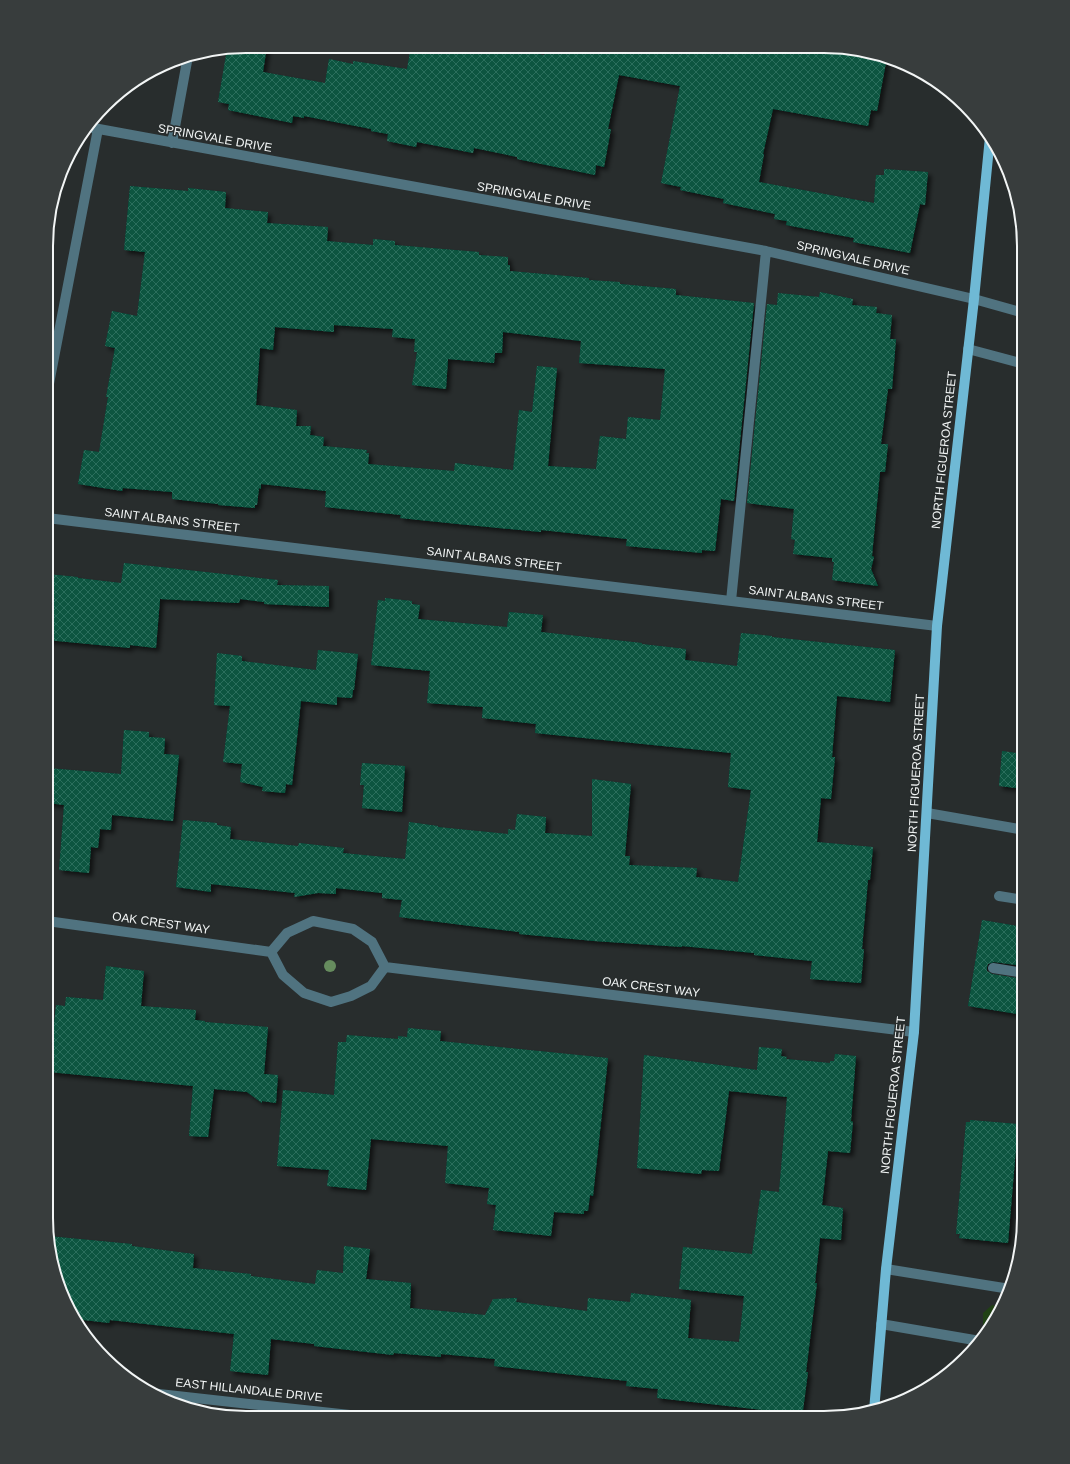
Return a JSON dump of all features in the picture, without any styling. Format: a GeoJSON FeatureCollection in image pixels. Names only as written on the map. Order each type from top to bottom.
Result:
{"type":"FeatureCollection","features":[{"type":"Feature","properties":{"kind":"main road","name":"NORTH FIGUEROA STREET"},"geometry":{"type":"LineString","coordinates":[[875,1404],[886,1269],[914,1032],[937,626],[974,299],[989,146]]}},
{"type":"Feature","properties":{"kind":"street"},"geometry":{"type":"LineString","coordinates":[[172,144],[187,62]]}},
{"type":"Feature","properties":{"kind":"street"},"geometry":{"type":"LineString","coordinates":[[53,359],[93,128]]}},
{"type":"Feature","properties":{"kind":"street","name":"SPRINGVALE DRIVE"},"geometry":{"type":"LineString","coordinates":[[93,128],[172,144],[766,251],[974,299],[1017,311]]}},
{"type":"Feature","properties":{"kind":"street"},"geometry":{"type":"LineString","coordinates":[[731,601],[766,251]]}},
{"type":"Feature","properties":{"kind":"street"},"geometry":{"type":"LineString","coordinates":[[968,349],[1017,362]]}},
{"type":"Feature","properties":{"kind":"street","name":"SAINT ALBANS STREET"},"geometry":{"type":"LineString","coordinates":[[53,519],[937,626]]}},
{"type":"Feature","properties":{"kind":"street"},"geometry":{"type":"LineString","coordinates":[[927,813],[1017,829]]}},
{"type":"Feature","properties":{"kind":"street"},"geometry":{"type":"LineString","coordinates":[[999,896],[1017,899]]}},
{"type":"Feature","properties":{"kind":"street"},"geometry":{"type":"LineString","coordinates":[[312,921],[353,929],[372,942],[385,967],[371,986],[351,996],[332,1002],[304,993],[283,975],[271,952],[287,933],[312,921]]}},
{"type":"Feature","properties":{"kind":"street","name":"OAK CREST WAY"},"geometry":{"type":"LineString","coordinates":[[53,922],[271,952]]}},
{"type":"Feature","properties":{"kind":"street","name":"OAK CREST WAY"},"geometry":{"type":"LineString","coordinates":[[385,967],[914,1032]]}},
{"type":"Feature","properties":{"kind":"street"},"geometry":{"type":"LineString","coordinates":[[993,968],[1017,972]]}},
{"type":"Feature","properties":{"kind":"street"},"geometry":{"type":"LineString","coordinates":[[886,1269],[1004,1288]]}},
{"type":"Feature","properties":{"kind":"street"},"geometry":{"type":"LineString","coordinates":[[881,1324],[974,1340]]}},
{"type":"Feature","properties":{"kind":"street","name":"EAST HILLANDALE DRIVE"},"geometry":{"type":"LineString","coordinates":[[170,1395],[314,1411]]}},
{"type":"Feature","properties":{"kind":"green space"},"geometry":{"type":"Polygon","coordinates":[[[992,1305],[996,1306],[984,1326],[983,1313],[992,1305]]]}},
{"type":"Feature","properties":{"kind":"building"},"geometry":{"type":"Polygon","coordinates":[[[233,53],[266,53],[263,72],[325,83],[329,59],[353,64],[353,61],[407,69],[410,53],[534,53],[544,55],[544,53],[837,53],[886,63],[877,111],[871,110],[868,126],[773,109],[763,154],[759,182],[874,203],[876,175],[884,175],[884,169],[928,172],[925,205],[920,204],[910,253],[853,242],[854,238],[786,225],[787,221],[774,219],[775,214],[723,203],[724,199],[680,190],[681,187],[661,183],[680,86],[619,75],[608,129],[611,129],[604,167],[596,165],[595,175],[517,159],[517,157],[474,148],[473,153],[417,142],[416,147],[387,141],[388,134],[371,131],[371,129],[304,116],[304,118],[293,116],[292,123],[228,110],[229,104],[218,102],[226,54],[233,53]]]}},
{"type":"Feature","properties":{"kind":"building"},"geometry":{"type":"Polygon","coordinates":[[[130,186],[188,191],[188,188],[226,192],[225,208],[268,212],[267,223],[328,227],[327,241],[373,245],[373,239],[395,241],[395,245],[479,252],[479,255],[508,257],[510,271],[589,278],[589,280],[620,282],[620,284],[676,289],[676,295],[754,303],[734,501],[721,499],[715,551],[702,550],[702,553],[626,546],[627,539],[400,518],[401,515],[325,507],[326,491],[261,484],[261,489],[259,488],[257,505],[255,505],[255,508],[172,499],[172,492],[123,488],[122,491],[78,484],[84,450],[99,452],[108,397],[106,397],[115,348],[105,346],[112,311],[137,316],[145,252],[124,250],[130,186]],[[334,325],[334,332],[275,327],[273,350],[260,348],[256,405],[297,410],[296,426],[311,426],[310,435],[324,437],[323,446],[367,450],[366,453],[369,453],[368,464],[454,471],[455,463],[513,470],[519,410],[532,412],[537,366],[557,368],[548,466],[596,469],[600,436],[626,439],[628,417],[660,420],[665,369],[579,363],[581,341],[503,332],[502,353],[495,353],[494,363],[448,359],[446,389],[412,385],[417,352],[414,352],[415,339],[392,337],[393,329],[334,325]]]}},
{"type":"Feature","properties":{"kind":"building"},"geometry":{"type":"Polygon","coordinates":[[[820,292],[853,299],[852,305],[877,307],[876,313],[892,315],[890,339],[896,339],[892,389],[888,389],[881,444],[888,444],[885,472],[880,472],[872,556],[874,557],[871,569],[878,586],[832,580],[834,562],[832,562],[832,558],[793,554],[795,540],[791,539],[794,509],[747,503],[767,304],[777,305],[778,293],[819,297],[820,292]]]}},
{"type":"Feature","properties":{"kind":"building"},"geometry":{"type":"Polygon","coordinates":[[[124,563],[278,580],[277,585],[329,586],[329,607],[264,604],[264,602],[240,599],[239,603],[160,599],[156,648],[130,645],[130,648],[53,641],[53,575],[121,583],[124,563]]]}},
{"type":"Feature","properties":{"kind":"building"},"geometry":{"type":"Polygon","coordinates":[[[385,598],[412,601],[412,604],[420,605],[418,619],[507,627],[509,612],[543,615],[541,632],[686,649],[685,660],[737,666],[741,633],[895,650],[890,702],[837,696],[832,757],[835,757],[831,799],[821,798],[817,842],[873,847],[870,880],[868,880],[862,949],[864,949],[861,983],[810,979],[812,961],[754,955],[754,953],[682,946],[594,941],[519,934],[519,932],[399,917],[402,900],[382,898],[382,893],[336,888],[336,894],[318,893],[294,897],[295,893],[211,884],[211,892],[176,887],[183,820],[217,823],[217,825],[231,827],[230,839],[298,846],[299,843],[344,848],[343,853],[405,859],[409,822],[438,827],[508,834],[508,829],[515,830],[517,814],[546,817],[545,833],[592,836],[592,779],[631,784],[625,856],[630,856],[629,865],[697,868],[696,877],[738,882],[751,790],[728,787],[731,753],[535,733],[536,724],[482,718],[483,707],[427,703],[430,671],[371,665],[378,600],[385,601],[385,598]]]}},
{"type":"Feature","properties":{"kind":"building"},"geometry":{"type":"Polygon","coordinates":[[[318,650],[358,654],[352,698],[337,697],[337,705],[301,701],[292,785],[286,784],[285,793],[262,791],[263,787],[240,782],[242,764],[223,762],[230,706],[214,705],[217,653],[242,656],[242,661],[316,670],[318,650]]]}},
{"type":"Feature","properties":{"kind":"building"},"geometry":{"type":"Polygon","coordinates":[[[124,730],[149,732],[149,737],[165,738],[164,754],[179,755],[173,821],[112,815],[111,830],[100,829],[98,848],[91,847],[89,873],[59,870],[64,805],[53,804],[53,768],[121,774],[124,730]]]}},
{"type":"Feature","properties":{"kind":"building"},"geometry":{"type":"Polygon","coordinates":[[[1002,751],[1017,753],[1017,788],[999,786],[1002,751]]]}},
{"type":"Feature","properties":{"kind":"building"},"geometry":{"type":"Polygon","coordinates":[[[362,763],[405,766],[402,812],[362,808],[364,785],[360,785],[362,763]]]}},
{"type":"Feature","properties":{"kind":"building"},"geometry":{"type":"Polygon","coordinates":[[[982,920],[1017,926],[1017,965],[994,962],[988,964],[987,971],[992,974],[1017,978],[1017,1014],[968,1006],[982,920]]]}},
{"type":"Feature","properties":{"kind":"building"},"geometry":{"type":"Polygon","coordinates":[[[106,966],[144,971],[141,1006],[196,1010],[195,1020],[205,1022],[268,1027],[264,1074],[278,1075],[276,1103],[262,1101],[262,1103],[247,1092],[214,1089],[208,1137],[189,1136],[193,1086],[53,1072],[53,1034],[56,1005],[65,1006],[66,997],[103,1000],[106,966]]]}},
{"type":"Feature","properties":{"kind":"building"},"geometry":{"type":"Polygon","coordinates":[[[408,1028],[441,1031],[440,1041],[608,1058],[593,1196],[590,1195],[588,1211],[584,1211],[584,1214],[554,1212],[551,1236],[493,1230],[496,1205],[487,1204],[489,1188],[445,1183],[448,1146],[371,1139],[366,1190],[327,1186],[329,1170],[277,1166],[283,1090],[334,1095],[338,1042],[346,1042],[347,1035],[398,1039],[398,1036],[407,1037],[408,1028]]]}},
{"type":"Feature","properties":{"kind":"building"},"geometry":{"type":"Polygon","coordinates":[[[759,1047],[782,1049],[781,1056],[787,1057],[786,1059],[830,1063],[830,1061],[834,1061],[835,1054],[856,1056],[850,1153],[828,1151],[822,1205],[843,1208],[841,1240],[820,1238],[815,1283],[817,1283],[803,1411],[763,1411],[657,1398],[658,1389],[626,1386],[627,1381],[494,1366],[495,1359],[441,1354],[441,1357],[394,1353],[393,1355],[314,1346],[314,1344],[271,1339],[268,1375],[230,1371],[234,1334],[110,1320],[109,1323],[82,1320],[63,1280],[54,1237],[132,1244],[132,1246],[194,1254],[193,1268],[251,1274],[251,1276],[315,1284],[317,1270],[343,1273],[344,1246],[370,1249],[366,1279],[411,1283],[410,1308],[485,1315],[493,1299],[517,1298],[516,1302],[587,1311],[588,1298],[630,1302],[631,1293],[691,1300],[688,1338],[739,1342],[744,1296],[679,1289],[683,1247],[752,1254],[761,1190],[779,1192],[787,1097],[729,1091],[719,1171],[702,1170],[701,1174],[637,1168],[644,1055],[757,1070],[759,1047]]]}},
{"type":"Feature","properties":{"kind":"building"},"geometry":{"type":"Polygon","coordinates":[[[970,1120],[1017,1124],[1008,1243],[959,1238],[960,1234],[956,1234],[966,1122],[970,1122],[970,1120]]]}}]}
